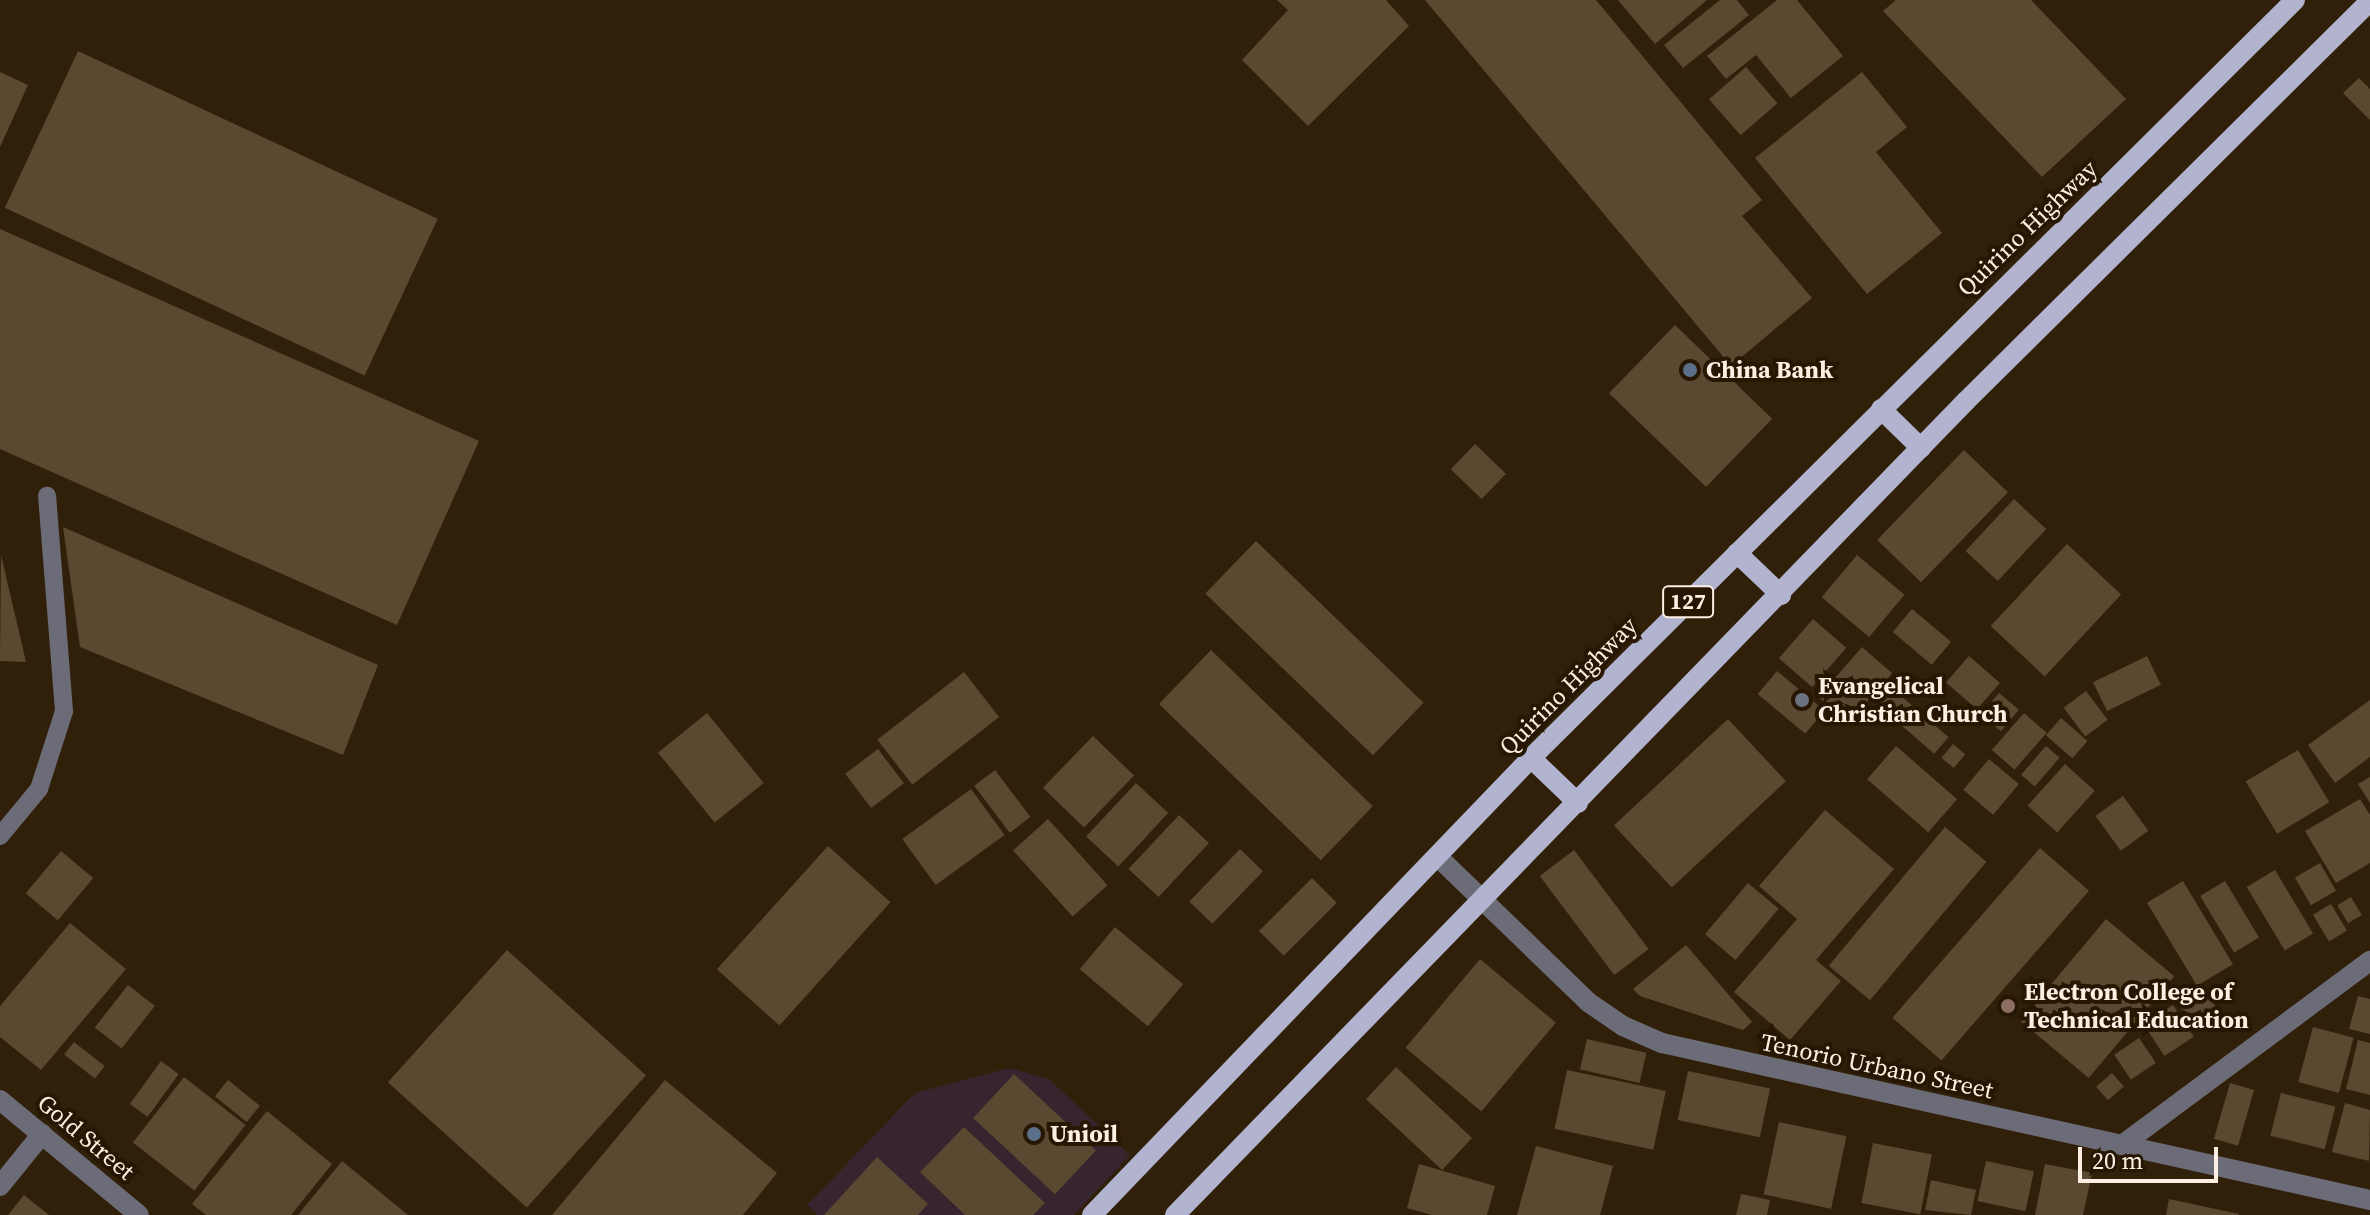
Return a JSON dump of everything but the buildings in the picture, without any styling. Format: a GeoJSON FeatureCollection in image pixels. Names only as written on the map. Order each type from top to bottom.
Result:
{"type":"FeatureCollection","features":[{"type":"Feature","properties":{"kind":"main road","name":"Quirino Highway"},"geometry":{"type":"LineString","coordinates":[[1092,1215],[1531,758],[2295,0]]}},
{"type":"Feature","properties":{"kind":"main road","name":"127"},"geometry":{"type":"LineString","coordinates":[[1175,1215],[1921,448],[2370,1]]}},
{"type":"Feature","properties":{"kind":"main road"},"geometry":{"type":"LineString","coordinates":[[1881,409],[1921,448]]}},
{"type":"Feature","properties":{"kind":"main road"},"geometry":{"type":"LineString","coordinates":[[1737,553],[1781,595]]}},
{"type":"Feature","properties":{"kind":"main road"},"geometry":{"type":"LineString","coordinates":[[1531,758],[1578,803]]}},
{"type":"Feature","properties":{"kind":"street","name":"Tenorio Urbano Street"},"geometry":{"type":"LineString","coordinates":[[1437,856],[1588,1002],[1623,1026],[1662,1043],[2370,1200]]}},
{"type":"Feature","properties":{"kind":"street"},"geometry":{"type":"LineString","coordinates":[[2122,1145],[2370,961]]}},
{"type":"Feature","properties":{"kind":"street","name":"Gold Street"},"geometry":{"type":"LineString","coordinates":[[0,1100],[139,1215]]}},
{"type":"Feature","properties":{"kind":"street"},"geometry":{"type":"LineString","coordinates":[[0,1186],[42,1134]]}},
{"type":"Feature","properties":{"kind":"lane"},"geometry":{"type":"LineString","coordinates":[[0,836],[39,789],[64,711],[47,496]]}},
{"type":"Feature","properties":{"kind":"shaded area"},"geometry":{"type":"Polygon","coordinates":[[[1009,1068],[1049,1079],[1130,1155],[1074,1215],[818,1215],[807,1205],[915,1093],[1009,1068]]]}},
{"type":"Feature","properties":{"kind":"place","name":"China Bank"},"geometry":{"type":"Point","coordinates":[1690,370]}},
{"type":"Feature","properties":{"kind":"place","name":"Evangelical Christian Church"},"geometry":{"type":"Point","coordinates":[1802,700]}},
{"type":"Feature","properties":{"kind":"place","name":"Electron College of Technical Education"},"geometry":{"type":"Point","coordinates":[2008,1006]}},
{"type":"Feature","properties":{"kind":"place","name":"Unioil"},"geometry":{"type":"Point","coordinates":[1034,1134]}}]}
